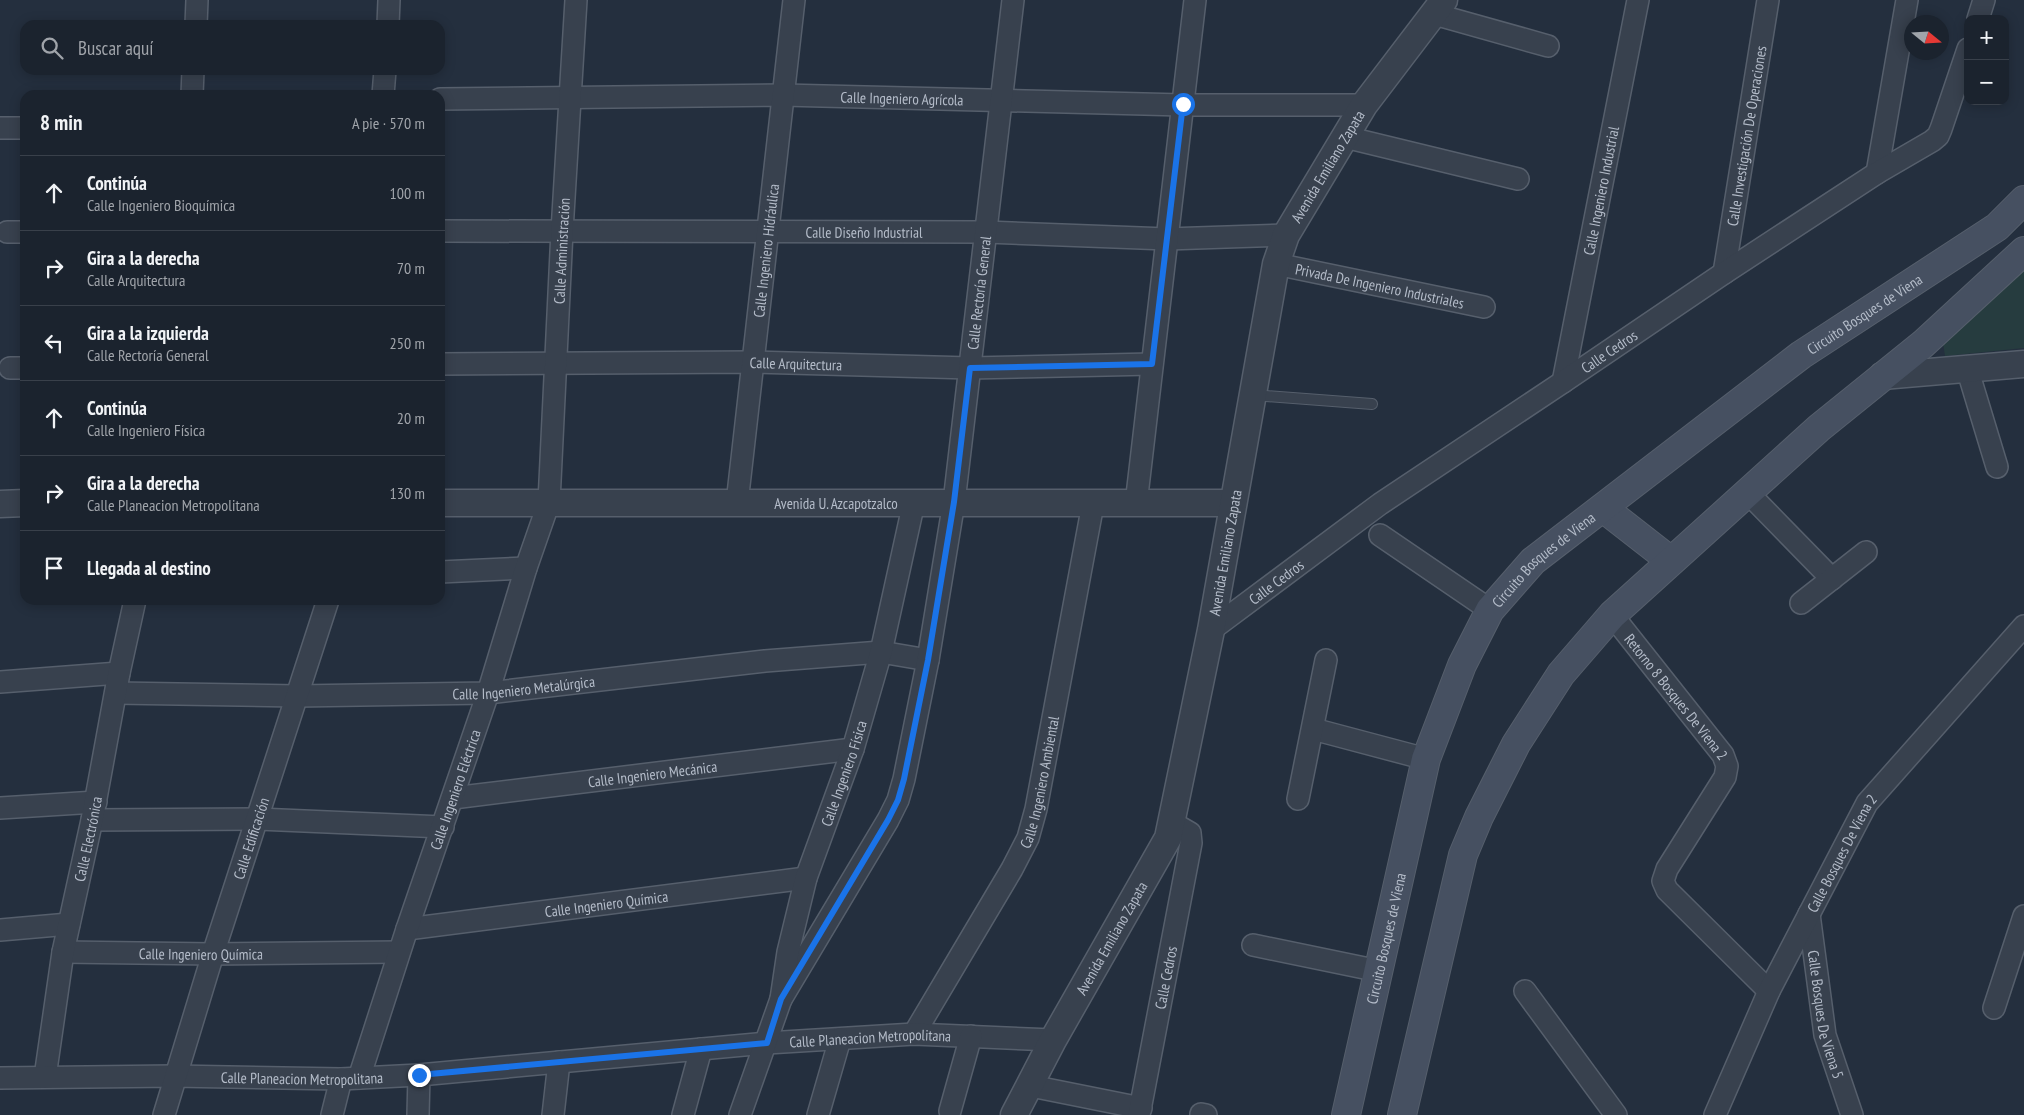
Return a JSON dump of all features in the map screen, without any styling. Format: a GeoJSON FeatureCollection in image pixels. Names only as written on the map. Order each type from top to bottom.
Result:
{"type":"FeatureCollection","features":[{"type":"Feature","properties":{"kind":"main road","name":"Circuito Bosques de Viena"},"geometry":{"type":"LineString","coordinates":[[1346,1115],[1426,759],[1462,665],[1490,610],[1533,561],[1801,355],[1997,227],[2024,200]]}},
{"type":"Feature","properties":{"kind":"main road"},"geometry":{"type":"LineString","coordinates":[[1402,1115],[1464,855],[1479,817],[1516,744],[1561,674],[1612,615],[1671,561],[1819,428],[1923,344],[2024,251]]}},
{"type":"Feature","properties":{"kind":"main road"},"geometry":{"type":"LineString","coordinates":[[1603,508],[1671,561]]}},
{"type":"Feature","properties":{"kind":"street"},"geometry":{"type":"LineString","coordinates":[[196,20],[197,0]]}},
{"type":"Feature","properties":{"kind":"street"},"geometry":{"type":"LineString","coordinates":[[388,20],[389,0]]}},
{"type":"Feature","properties":{"kind":"street","name":"Calle Administración"},"geometry":{"type":"LineString","coordinates":[[549,502],[562,231],[576,0]]}},
{"type":"Feature","properties":{"kind":"street","name":"Calle Ingeniero Hidráulica"},"geometry":{"type":"LineString","coordinates":[[737,503],[794,0]]}},
{"type":"Feature","properties":{"kind":"street","name":"Calle Rectoría General"},"geometry":{"type":"LineString","coordinates":[[781,999],[888,820],[898,800],[904,779],[928,660],[954,502],[1013,0]]}},
{"type":"Feature","properties":{"kind":"street"},"geometry":{"type":"LineString","coordinates":[[1136,504],[1195,0]]}},
{"type":"Feature","properties":{"kind":"street","name":"Calle Ingeniero Industrial"},"geometry":{"type":"LineString","coordinates":[[1563,382],[1638,0]]}},
{"type":"Feature","properties":{"kind":"street","name":"Calle Investigación De Operaciones"},"geometry":{"type":"LineString","coordinates":[[1724,273],[1768,0]]}},
{"type":"Feature","properties":{"kind":"street"},"geometry":{"type":"LineString","coordinates":[[1877,173],[1907,0]]}},
{"type":"Feature","properties":{"kind":"street"},"geometry":{"type":"LineString","coordinates":[[1979,15],[1984,0]]}},
{"type":"Feature","properties":{"kind":"street"},"geometry":{"type":"LineString","coordinates":[[1439,7],[1548,46]]}},
{"type":"Feature","properties":{"kind":"street","name":"Avenida Emiliano Zapata"},"geometry":{"type":"LineString","coordinates":[[1014,1115],[1168,838],[1211,630],[1232,503],[1276,264],[1286,235],[1364,105],[1439,7]]}},
{"type":"Feature","properties":{"kind":"street","name":"Calle Cedros"},"geometry":{"type":"LineString","coordinates":[[1211,630],[1380,504],[1724,273],[1877,173],[1938,136],[1964,60]]}},
{"type":"Feature","properties":{"kind":"street"},"geometry":{"type":"LineString","coordinates":[[192,90],[193,75]]}},
{"type":"Feature","properties":{"kind":"street"},"geometry":{"type":"LineString","coordinates":[[383,90],[384,75]]}},
{"type":"Feature","properties":{"kind":"street","name":"Calle Ingeniero Agrícola"},"geometry":{"type":"LineString","coordinates":[[445,99],[783,96],[1183,104],[1364,105]]}},
{"type":"Feature","properties":{"kind":"street"},"geometry":{"type":"LineString","coordinates":[[0,128],[20,128]]}},
{"type":"Feature","properties":{"kind":"street"},"geometry":{"type":"LineString","coordinates":[[1345,137],[1518,179]]}},
{"type":"Feature","properties":{"kind":"street","name":"Calle Diseño Industrial"},"geometry":{"type":"LineString","coordinates":[[445,232],[986,232],[1167,239],[1286,235]]}},
{"type":"Feature","properties":{"kind":"street","name":"Privada De Ingeniero Industriales"},"geometry":{"type":"LineString","coordinates":[[1276,264],[1484,307]]}},
{"type":"Feature","properties":{"kind":"street","name":"Calle Arquitectura"},"geometry":{"type":"LineString","coordinates":[[445,364],[753,362],[970,368],[1152,364]]}},
{"type":"Feature","properties":{"kind":"street"},"geometry":{"type":"LineString","coordinates":[[1882,376],[2024,364]]}},
{"type":"Feature","properties":{"kind":"street"},"geometry":{"type":"LineString","coordinates":[[1967,368],[1997,467]]}},
{"type":"Feature","properties":{"kind":"street"},"geometry":{"type":"LineString","coordinates":[[1748,493],[1832,579]]}},
{"type":"Feature","properties":{"kind":"street","name":"Calle Ingeniero Eléctrica"},"geometry":{"type":"LineString","coordinates":[[332,1115],[350,1078],[399,952],[488,693],[526,568],[549,502]]}},
{"type":"Feature","properties":{"kind":"street","name":"Calle Ingeniero Física"},"geometry":{"type":"LineString","coordinates":[[740,1115],[781,999],[788,952],[806,878],[853,749],[881,652],[914,502]]}},
{"type":"Feature","properties":{"kind":"street"},"geometry":{"type":"LineString","coordinates":[[0,504],[20,503]]}},
{"type":"Feature","properties":{"kind":"street","name":"Avenida U. Azcapotzalco"},"geometry":{"type":"LineString","coordinates":[[445,503],[1232,503]]}},
{"type":"Feature","properties":{"kind":"street","name":"Calle Ingeniero Ambiental"},"geometry":{"type":"LineString","coordinates":[[914,1034],[1012,869],[1028,838],[1093,504]]}},
{"type":"Feature","properties":{"kind":"street"},"geometry":{"type":"LineString","coordinates":[[1380,535],[1490,610]]}},
{"type":"Feature","properties":{"kind":"street"},"geometry":{"type":"LineString","coordinates":[[1801,603],[1866,552]]}},
{"type":"Feature","properties":{"kind":"street"},"geometry":{"type":"LineString","coordinates":[[445,572],[526,568]]}},
{"type":"Feature","properties":{"kind":"street","name":"Calle Electrónica"},"geometry":{"type":"LineString","coordinates":[[45,1077],[63,952],[94,811],[135,605]]}},
{"type":"Feature","properties":{"kind":"street","name":"Calle Edificación"},"geometry":{"type":"LineString","coordinates":[[164,1115],[174,1076],[326,605]]}},
{"type":"Feature","properties":{"kind":"street","name":"Retorno 8 Bosques De Viena 2"},"geometry":{"type":"LineString","coordinates":[[1612,615],[1723,755],[1727,766],[1725,777],[1667,869],[1662,881],[1667,890],[1769,991]]}},
{"type":"Feature","properties":{"kind":"street","name":"Calle Bosques De Viena 2"},"geometry":{"type":"LineString","coordinates":[[1715,1115],[1769,991],[1866,803],[2024,626]]}},
{"type":"Feature","properties":{"kind":"street","name":"Calle Ingeniero Metalúrgica"},"geometry":{"type":"LineString","coordinates":[[0,682],[118,683],[297,696],[488,693],[765,660],[881,652],[928,660]]}},
{"type":"Feature","properties":{"kind":"street"},"geometry":{"type":"LineString","coordinates":[[1298,799],[1326,660]]}},
{"type":"Feature","properties":{"kind":"street"},"geometry":{"type":"LineString","coordinates":[[1313,729],[1426,759]]}},
{"type":"Feature","properties":{"kind":"street","name":"Calle Ingeniero Mecánica"},"geometry":{"type":"LineString","coordinates":[[453,798],[853,749]]}},
{"type":"Feature","properties":{"kind":"street"},"geometry":{"type":"LineString","coordinates":[[0,808],[443,827]]}},
{"type":"Feature","properties":{"kind":"street","name":"Calle Cedros"},"geometry":{"type":"LineString","coordinates":[[1140,1111],[1191,843],[1190,833],[1171,822]]}},
{"type":"Feature","properties":{"kind":"street","name":"Calle Ingeniero Química"},"geometry":{"type":"LineString","coordinates":[[407,929],[806,878]]}},
{"type":"Feature","properties":{"kind":"street","name":"Calle Bosques De Viena 5"},"geometry":{"type":"LineString","coordinates":[[1809,914],[1826,1035],[1852,1115]]}},
{"type":"Feature","properties":{"kind":"street"},"geometry":{"type":"LineString","coordinates":[[1994,1008],[2024,916]]}},
{"type":"Feature","properties":{"kind":"street"},"geometry":{"type":"LineString","coordinates":[[0,930],[69,924]]}},
{"type":"Feature","properties":{"kind":"street"},"geometry":{"type":"LineString","coordinates":[[1252,945],[1379,971]]}},
{"type":"Feature","properties":{"kind":"street","name":"Calle Ingeniero Química"},"geometry":{"type":"LineString","coordinates":[[63,952],[213,954],[399,952]]}},
{"type":"Feature","properties":{"kind":"street"},"geometry":{"type":"LineString","coordinates":[[1525,991],[1616,1115]]}},
{"type":"Feature","properties":{"kind":"street","name":"Calle Planeacion Metropolitana"},"geometry":{"type":"LineString","coordinates":[[0,1078],[174,1076],[350,1078],[419,1075],[767,1043],[914,1034],[1054,1040]]}},
{"type":"Feature","properties":{"kind":"street"},"geometry":{"type":"LineString","coordinates":[[950,1111],[971,1036]]}},
{"type":"Feature","properties":{"kind":"street"},"geometry":{"type":"LineString","coordinates":[[818,1115],[840,1039]]}},
{"type":"Feature","properties":{"kind":"street"},"geometry":{"type":"LineString","coordinates":[[683,1115],[701,1049]]}},
{"type":"Feature","properties":{"kind":"street"},"geometry":{"type":"LineString","coordinates":[[553,1115],[559,1062]]}},
{"type":"Feature","properties":{"kind":"street"},"geometry":{"type":"LineString","coordinates":[[418,1115],[419,1075]]}},
{"type":"Feature","properties":{"kind":"street"},"geometry":{"type":"LineString","coordinates":[[1030,1086],[1140,1111]]}},
{"type":"Feature","properties":{"kind":"lane"},"geometry":{"type":"LineString","coordinates":[[1252,395],[1372,404]]}},
{"type":"Feature","properties":{"kind":"green space"},"geometry":{"type":"Polygon","coordinates":[[[2024,269],[2024,348],[1945,356],[1943,343],[2024,269]]]}},
{"type":"Feature","properties":{"kind":"route"},"geometry":{"type":"LineString","coordinates":[[419,1075],[767,1043],[781,999],[888,820],[898,800],[928,660],[954,502],[970,368],[1152,364],[1183,104]]}}]}
